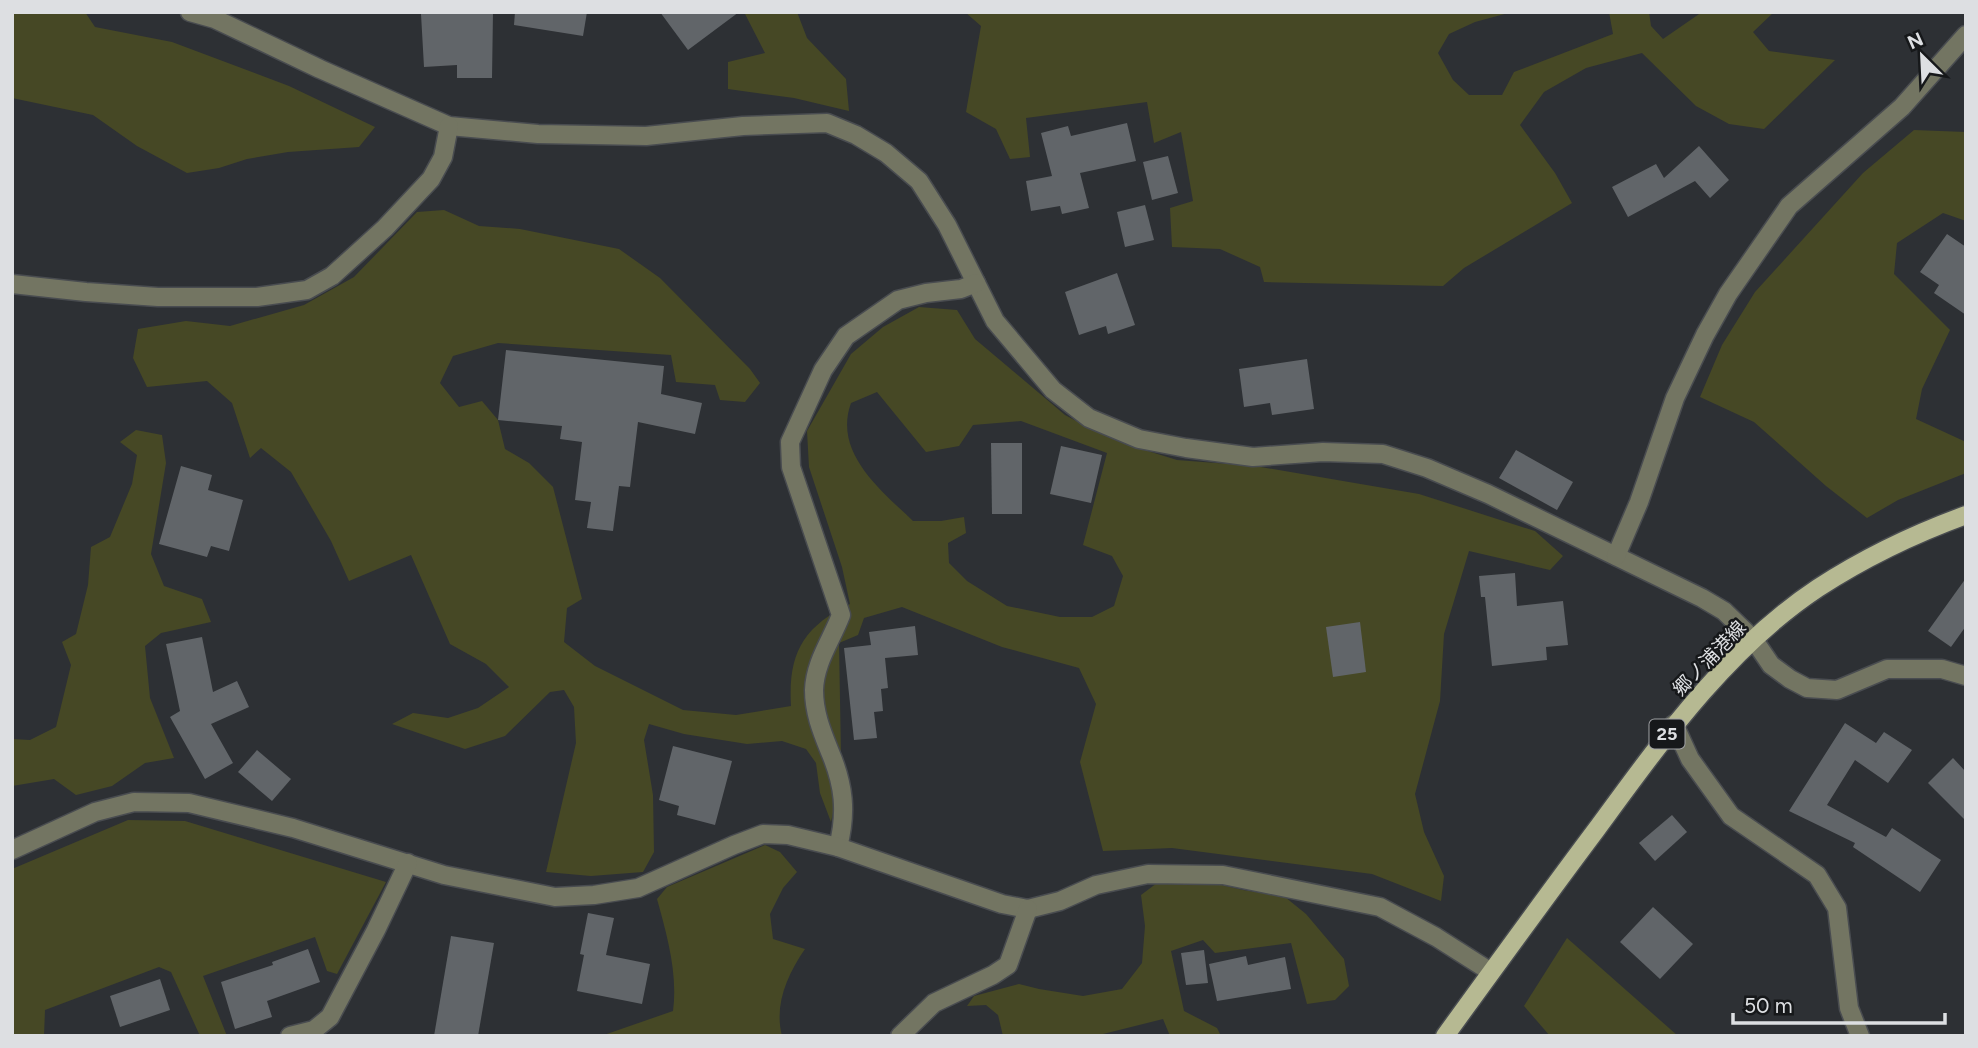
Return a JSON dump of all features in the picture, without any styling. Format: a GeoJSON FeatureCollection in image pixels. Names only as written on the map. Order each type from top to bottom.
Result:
{"type":"FeatureCollection","features":[{"type":"Feature","properties":{"kind":"main road","name":"郷ノ浦港線"},"geometry":{"type":"LineString","coordinates":[[1445,1036],[1674,724],[1754,640],[1817,589],[1876,554],[1966,515]]}},
{"type":"Feature","properties":{"kind":"street"},"geometry":{"type":"LineString","coordinates":[[190,12],[215,19],[449,126],[538,134],[646,136],[743,126],[827,123],[856,135],[887,153],[919,181],[947,225],[995,321],[1053,390],[1089,418],[1139,439],[1186,449],[1253,457],[1322,452],[1383,454],[1427,468],[1488,494],[1702,598],[1724,611],[1754,640],[1771,665],[1807,688],[1837,690],[1887,670],[1942,669],[1966,676]]}},
{"type":"Feature","properties":{"kind":"street"},"geometry":{"type":"LineString","coordinates":[[1616,556],[1639,502],[1675,397],[1728,294],[1789,206],[1902,107],[1966,35]]}},
{"type":"Feature","properties":{"kind":"street"},"geometry":{"type":"LineString","coordinates":[[12,284],[158,297],[257,297],[307,290],[332,276],[386,228],[431,179],[443,157],[449,126]]}},
{"type":"Feature","properties":{"kind":"street"},"geometry":{"type":"LineString","coordinates":[[838,846],[844,822],[843,792],[816,715],[814,690],[817,664],[841,615],[791,467],[790,442],[823,370],[846,336],[898,300],[961,289],[976,283]]}},
{"type":"Feature","properties":{"kind":"street"},"geometry":{"type":"LineString","coordinates":[[1674,724],[1690,759],[1731,816],[1817,875],[1837,908],[1849,1008],[1860,1036]]}},
{"type":"Feature","properties":{"kind":"street"},"geometry":{"type":"LineString","coordinates":[[12,850],[95,812],[134,802],[189,803],[293,828],[444,874],[555,897],[594,895],[638,888],[763,834],[788,835],[838,846],[1002,904],[1028,909],[1060,901],[1096,885],[1148,874],[1223,875],[1380,907],[1436,937],[1491,972]]}},
{"type":"Feature","properties":{"kind":"street"},"geometry":{"type":"LineString","coordinates":[[290,1036],[314,1030],[330,1017],[408,863]]}},
{"type":"Feature","properties":{"kind":"street"},"geometry":{"type":"LineString","coordinates":[[900,1036],[934,1003],[1008,965],[1028,909]]}},
{"type":"Feature","properties":{"kind":"green space"},"geometry":{"type":"Polygon","coordinates":[[[12,12],[85,12],[95,27],[172,42],[289,86],[375,127],[359,147],[288,152],[187,173],[137,146],[93,115],[12,98],[12,12]]]}},
{"type":"Feature","properties":{"kind":"green space"},"geometry":{"type":"Polygon","coordinates":[[[744,12],[797,12],[807,38],[846,79],[849,111],[794,98],[728,89],[728,62],[765,53],[744,12]]]}},
{"type":"Feature","properties":{"kind":"green space"},"geometry":{"type":"Polygon","coordinates":[[[965,12],[1512,12],[1475,22],[1449,34],[1438,53],[1453,80],[1469,95],[1502,95],[1514,72],[1613,34],[1609,12],[1649,12],[1651,26],[1663,39],[1702,12],[1774,12],[1753,32],[1769,51],[1835,60],[1764,129],[1729,124],[1696,106],[1642,53],[1586,68],[1544,92],[1520,125],[1555,173],[1572,203],[1464,268],[1443,286],[1264,282],[1260,267],[1220,249],[1172,247],[1170,208],[1193,201],[1181,132],[1154,143],[1147,102],[1026,118],[1030,157],[1010,159],[996,129],[966,112],[981,26],[965,12]]]}},
{"type":"Feature","properties":{"kind":"green space"},"geometry":{"type":"Polygon","coordinates":[[[1914,130],[1966,132],[1966,221],[1943,213],[1897,243],[1894,274],[1950,330],[1922,389],[1916,419],[1966,442],[1966,473],[1898,500],[1867,518],[1826,486],[1754,422],[1700,397],[1722,345],[1755,292],[1863,173],[1914,130]]]}},
{"type":"Feature","properties":{"kind":"green space"},"geometry":{"type":"Polygon","coordinates":[[[444,210],[479,226],[520,229],[619,249],[660,278],[750,369],[760,383],[745,402],[720,400],[715,385],[676,382],[671,355],[498,343],[453,356],[440,383],[459,407],[482,401],[498,420],[505,449],[529,463],[553,487],[582,599],[567,608],[564,642],[595,666],[683,710],[736,715],[791,706],[792,671],[802,644],[821,622],[850,604],[842,567],[809,467],[807,431],[851,354],[883,327],[919,307],[957,310],[975,339],[1065,415],[1122,443],[1177,460],[1255,466],[1419,494],[1535,531],[1563,556],[1550,570],[1469,551],[1444,634],[1440,701],[1415,794],[1424,832],[1444,876],[1441,901],[1372,874],[1172,848],[1103,851],[1080,762],[1096,704],[1079,668],[1002,647],[902,607],[864,618],[858,635],[839,643],[841,756],[833,775],[835,803],[831,822],[820,793],[816,763],[806,749],[782,741],[747,744],[684,734],[649,724],[644,740],[653,795],[654,852],[643,872],[591,876],[546,872],[576,743],[574,707],[564,690],[550,692],[505,736],[465,749],[392,724],[413,713],[448,718],[478,708],[509,687],[486,664],[450,644],[411,555],[349,581],[331,541],[291,472],[261,448],[250,458],[232,403],[207,381],[147,387],[133,358],[138,329],[186,321],[230,326],[304,305],[354,277],[417,212],[444,210]],[[877,392],[851,403],[847,421],[854,454],[887,497],[913,521],[941,521],[964,517],[966,533],[948,543],[949,563],[967,581],[1007,606],[1060,617],[1092,617],[1114,606],[1123,576],[1112,556],[1083,545],[1107,453],[1021,421],[973,425],[959,446],[926,452],[877,392]]]}},
{"type":"Feature","properties":{"kind":"green space"},"geometry":{"type":"Polygon","coordinates":[[[136,430],[162,435],[166,463],[151,554],[164,586],[202,599],[211,622],[161,633],[145,646],[150,698],[174,758],[145,763],[112,786],[76,795],[54,779],[12,786],[12,739],[30,740],[56,727],[71,665],[62,642],[76,634],[88,585],[91,547],[110,537],[132,484],[137,455],[120,442],[136,430]]]}},
{"type":"Feature","properties":{"kind":"green space"},"geometry":{"type":"Polygon","coordinates":[[[128,820],[185,821],[386,882],[337,974],[327,971],[315,937],[203,976],[227,1036],[200,1036],[171,972],[159,967],[45,1010],[44,1036],[12,1036],[12,869],[128,820]]]}},
{"type":"Feature","properties":{"kind":"green space"},"geometry":{"type":"Polygon","coordinates":[[[765,845],[780,852],[797,872],[783,888],[770,914],[773,939],[805,949],[788,980],[781,1002],[782,1036],[601,1036],[673,1011],[673,969],[657,899],[667,887],[765,845]]]}},
{"type":"Feature","properties":{"kind":"green space"},"geometry":{"type":"Polygon","coordinates":[[[1204,881],[1285,897],[1306,914],[1344,959],[1349,986],[1335,1000],[1307,1004],[1291,943],[1215,953],[1203,940],[1171,951],[1184,1011],[1217,1028],[1221,1036],[1170,1036],[1163,1019],[1095,1036],[1003,1036],[998,1015],[986,1005],[967,1006],[974,996],[1019,984],[1083,996],[1122,989],[1142,963],[1145,926],[1141,895],[1157,883],[1204,881]]]}},
{"type":"Feature","properties":{"kind":"green space"},"geometry":{"type":"Polygon","coordinates":[[[1567,938],[1678,1036],[1550,1036],[1524,1006],[1567,938]]]}},
{"type":"Feature","properties":{"kind":"building"},"geometry":{"type":"Polygon","coordinates":[[[493,12],[492,78],[457,78],[457,65],[424,67],[421,14],[493,12]]]}},
{"type":"Feature","properties":{"kind":"building"},"geometry":{"type":"Polygon","coordinates":[[[515,12],[587,12],[583,36],[514,25],[515,12]]]}},
{"type":"Feature","properties":{"kind":"building"},"geometry":{"type":"Polygon","coordinates":[[[660,12],[739,12],[688,50],[660,12]]]}},
{"type":"Feature","properties":{"kind":"building"},"geometry":{"type":"Polygon","coordinates":[[[1127,123],[1136,161],[1080,173],[1089,208],[1062,214],[1060,206],[1031,211],[1026,181],[1052,176],[1041,133],[1068,126],[1071,136],[1127,123]]]}},
{"type":"Feature","properties":{"kind":"building"},"geometry":{"type":"Polygon","coordinates":[[[1699,146],[1729,180],[1710,198],[1695,181],[1628,217],[1612,187],[1656,164],[1664,178],[1699,146]]]}},
{"type":"Feature","properties":{"kind":"building"},"geometry":{"type":"Polygon","coordinates":[[[1168,156],[1178,193],[1152,200],[1143,162],[1168,156]]]}},
{"type":"Feature","properties":{"kind":"building"},"geometry":{"type":"Polygon","coordinates":[[[1145,205],[1154,240],[1125,247],[1117,212],[1145,205]]]}},
{"type":"Feature","properties":{"kind":"building"},"geometry":{"type":"Polygon","coordinates":[[[1947,234],[1966,247],[1966,315],[1934,293],[1939,285],[1920,272],[1947,234]]]}},
{"type":"Feature","properties":{"kind":"building"},"geometry":{"type":"Polygon","coordinates":[[[1117,273],[1135,325],[1108,334],[1106,326],[1079,335],[1065,292],[1117,273]]]}},
{"type":"Feature","properties":{"kind":"building"},"geometry":{"type":"Polygon","coordinates":[[[506,350],[664,366],[661,394],[702,403],[695,434],[638,422],[630,487],[619,486],[613,531],[587,528],[591,502],[575,500],[582,442],[560,439],[562,426],[498,420],[506,350]]]}},
{"type":"Feature","properties":{"kind":"building"},"geometry":{"type":"Polygon","coordinates":[[[1307,359],[1314,409],[1272,415],[1270,403],[1244,407],[1239,369],[1307,359]]]}},
{"type":"Feature","properties":{"kind":"building"},"geometry":{"type":"Polygon","coordinates":[[[991,443],[1022,443],[1022,514],[992,514],[991,443]]]}},
{"type":"Feature","properties":{"kind":"building"},"geometry":{"type":"Polygon","coordinates":[[[1061,446],[1102,455],[1091,503],[1050,494],[1061,446]]]}},
{"type":"Feature","properties":{"kind":"building"},"geometry":{"type":"Polygon","coordinates":[[[1516,450],[1573,482],[1557,510],[1499,478],[1516,450]]]}},
{"type":"Feature","properties":{"kind":"building"},"geometry":{"type":"Polygon","coordinates":[[[181,466],[212,475],[208,490],[243,500],[229,551],[211,546],[207,557],[159,544],[181,466]]]}},
{"type":"Feature","properties":{"kind":"building"},"geometry":{"type":"Polygon","coordinates":[[[1515,573],[1517,606],[1563,601],[1568,645],[1546,647],[1547,660],[1492,666],[1485,597],[1481,597],[1479,576],[1515,573]]]}},
{"type":"Feature","properties":{"kind":"building"},"geometry":{"type":"Polygon","coordinates":[[[1966,578],[1966,626],[1951,647],[1928,631],[1966,578]]]}},
{"type":"Feature","properties":{"kind":"building"},"geometry":{"type":"Polygon","coordinates":[[[1360,622],[1366,672],[1333,677],[1326,627],[1360,622]]]}},
{"type":"Feature","properties":{"kind":"building"},"geometry":{"type":"Polygon","coordinates":[[[915,626],[918,655],[885,658],[888,688],[881,689],[883,711],[874,712],[877,738],[854,740],[844,648],[871,645],[869,632],[915,626]]]}},
{"type":"Feature","properties":{"kind":"building"},"geometry":{"type":"Polygon","coordinates":[[[202,637],[213,692],[237,681],[249,707],[211,724],[233,763],[205,779],[170,717],[180,711],[166,644],[202,637]]]}},
{"type":"Feature","properties":{"kind":"building"},"geometry":{"type":"Polygon","coordinates":[[[1845,723],[1876,743],[1884,732],[1912,750],[1888,783],[1855,760],[1827,805],[1886,837],[1892,828],[1941,860],[1920,892],[1853,847],[1855,843],[1789,811],[1845,723]]]}},
{"type":"Feature","properties":{"kind":"building"},"geometry":{"type":"Polygon","coordinates":[[[673,746],[732,761],[715,825],[677,815],[679,806],[659,800],[673,746]]]}},
{"type":"Feature","properties":{"kind":"building"},"geometry":{"type":"Polygon","coordinates":[[[257,750],[291,779],[272,801],[238,772],[257,750]]]}},
{"type":"Feature","properties":{"kind":"building"},"geometry":{"type":"Polygon","coordinates":[[[1953,758],[1966,772],[1966,821],[1928,783],[1953,758]]]}},
{"type":"Feature","properties":{"kind":"building"},"geometry":{"type":"Polygon","coordinates":[[[1672,815],[1687,832],[1655,861],[1639,843],[1672,815]]]}},
{"type":"Feature","properties":{"kind":"building"},"geometry":{"type":"Polygon","coordinates":[[[1653,907],[1693,944],[1660,979],[1620,942],[1653,907]]]}},
{"type":"Feature","properties":{"kind":"building"},"geometry":{"type":"Polygon","coordinates":[[[588,913],[614,918],[606,955],[650,964],[642,1004],[577,991],[584,955],[580,954],[588,913]]]}},
{"type":"Feature","properties":{"kind":"building"},"geometry":{"type":"Polygon","coordinates":[[[451,936],[494,943],[478,1036],[434,1036],[451,936]]]}},
{"type":"Feature","properties":{"kind":"building"},"geometry":{"type":"Polygon","coordinates":[[[308,949],[320,982],[267,1001],[272,1017],[235,1029],[221,982],[273,965],[272,962],[308,949]]]}},
{"type":"Feature","properties":{"kind":"building"},"geometry":{"type":"Polygon","coordinates":[[[1204,950],[1208,983],[1186,985],[1181,953],[1204,950]]]}},
{"type":"Feature","properties":{"kind":"building"},"geometry":{"type":"Polygon","coordinates":[[[1246,956],[1248,965],[1285,957],[1291,989],[1217,1001],[1209,964],[1246,956]]]}},
{"type":"Feature","properties":{"kind":"building"},"geometry":{"type":"Polygon","coordinates":[[[160,979],[170,1010],[120,1027],[110,996],[160,979]]]}}]}
